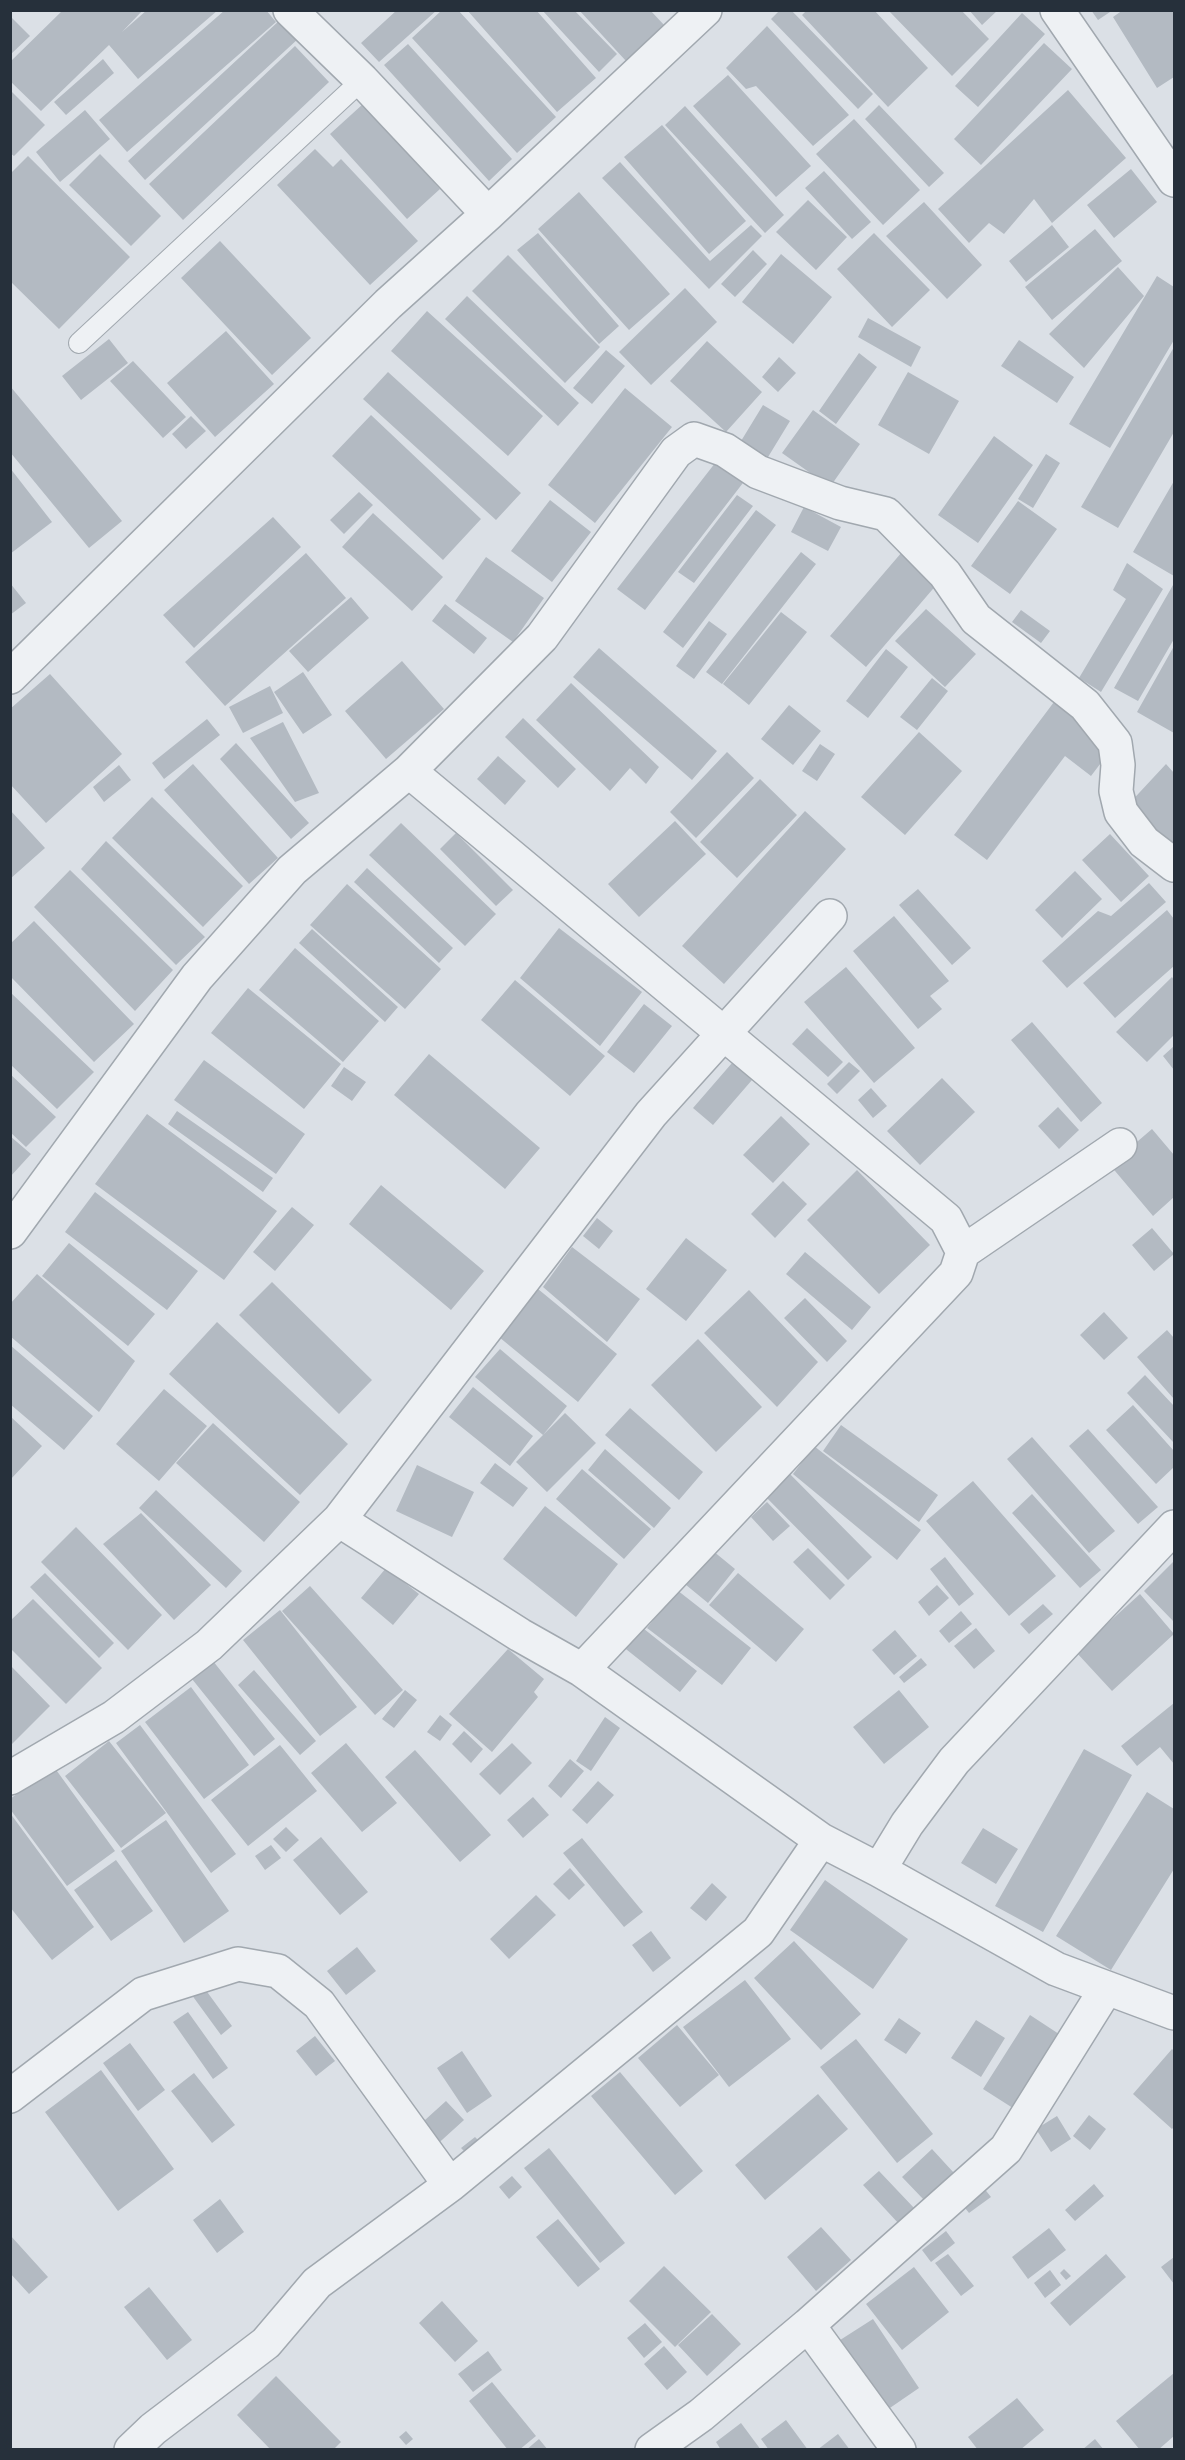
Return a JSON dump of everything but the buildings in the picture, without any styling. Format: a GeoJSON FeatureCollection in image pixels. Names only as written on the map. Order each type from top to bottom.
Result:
{"type":"FeatureCollection","features":[{"type":"Feature","properties":{"kind":"street"},"geometry":{"type":"LineString","coordinates":[[290,10],[362,80],[488,214]]}},
{"type":"Feature","properties":{"kind":"street"},"geometry":{"type":"LineString","coordinates":[[10,677],[388,304],[488,214],[705,10]]}},
{"type":"Feature","properties":{"kind":"street"},"geometry":{"type":"LineString","coordinates":[[1057,10],[1174,180]]}},
{"type":"Feature","properties":{"kind":"street"},"geometry":{"type":"LineString","coordinates":[[10,1232],[197,977],[292,870],[409,771],[542,637],[676,452],[694,439],[724,450],[758,472],[840,503],[886,514],[945,574],[976,619],[1085,705],[1114,743],[1118,765],[1116,790],[1121,812],[1144,842],[1174,865]]}},
{"type":"Feature","properties":{"kind":"street"},"geometry":{"type":"LineString","coordinates":[[409,771],[946,1219],[963,1252]]}},
{"type":"Feature","properties":{"kind":"street"},"geometry":{"type":"LineString","coordinates":[[10,1778],[114,1717],[209,1645],[339,1520],[651,1114],[830,916]]}},
{"type":"Feature","properties":{"kind":"street"},"geometry":{"type":"LineString","coordinates":[[582,1670],[956,1274],[963,1252],[1120,1145]]}},
{"type":"Feature","properties":{"kind":"street"},"geometry":{"type":"LineString","coordinates":[[339,1520],[520,1635],[582,1670],[821,1840],[1056,1969],[1174,2013]]}},
{"type":"Feature","properties":{"kind":"street"},"geometry":{"type":"LineString","coordinates":[[879,1870],[907,1824],[954,1761],[1174,1527]]}},
{"type":"Feature","properties":{"kind":"street"},"geometry":{"type":"LineString","coordinates":[[131,2450],[153,2429],[266,2343],[317,2283],[450,2185],[758,1932],[821,1840]]}},
{"type":"Feature","properties":{"kind":"street"},"geometry":{"type":"LineString","coordinates":[[10,2096],[143,1994],[238,1964],[278,1971],[318,2004],[450,2185]]}},
{"type":"Feature","properties":{"kind":"street"},"geometry":{"type":"LineString","coordinates":[[652,2450],[701,2415],[808,2325],[1006,2149],[1106,1989]]}},
{"type":"Feature","properties":{"kind":"street"},"geometry":{"type":"LineString","coordinates":[[808,2325],[899,2450]]}},
{"type":"Feature","properties":{"kind":"lane"},"geometry":{"type":"LineString","coordinates":[[80,343],[362,80]]}}]}
